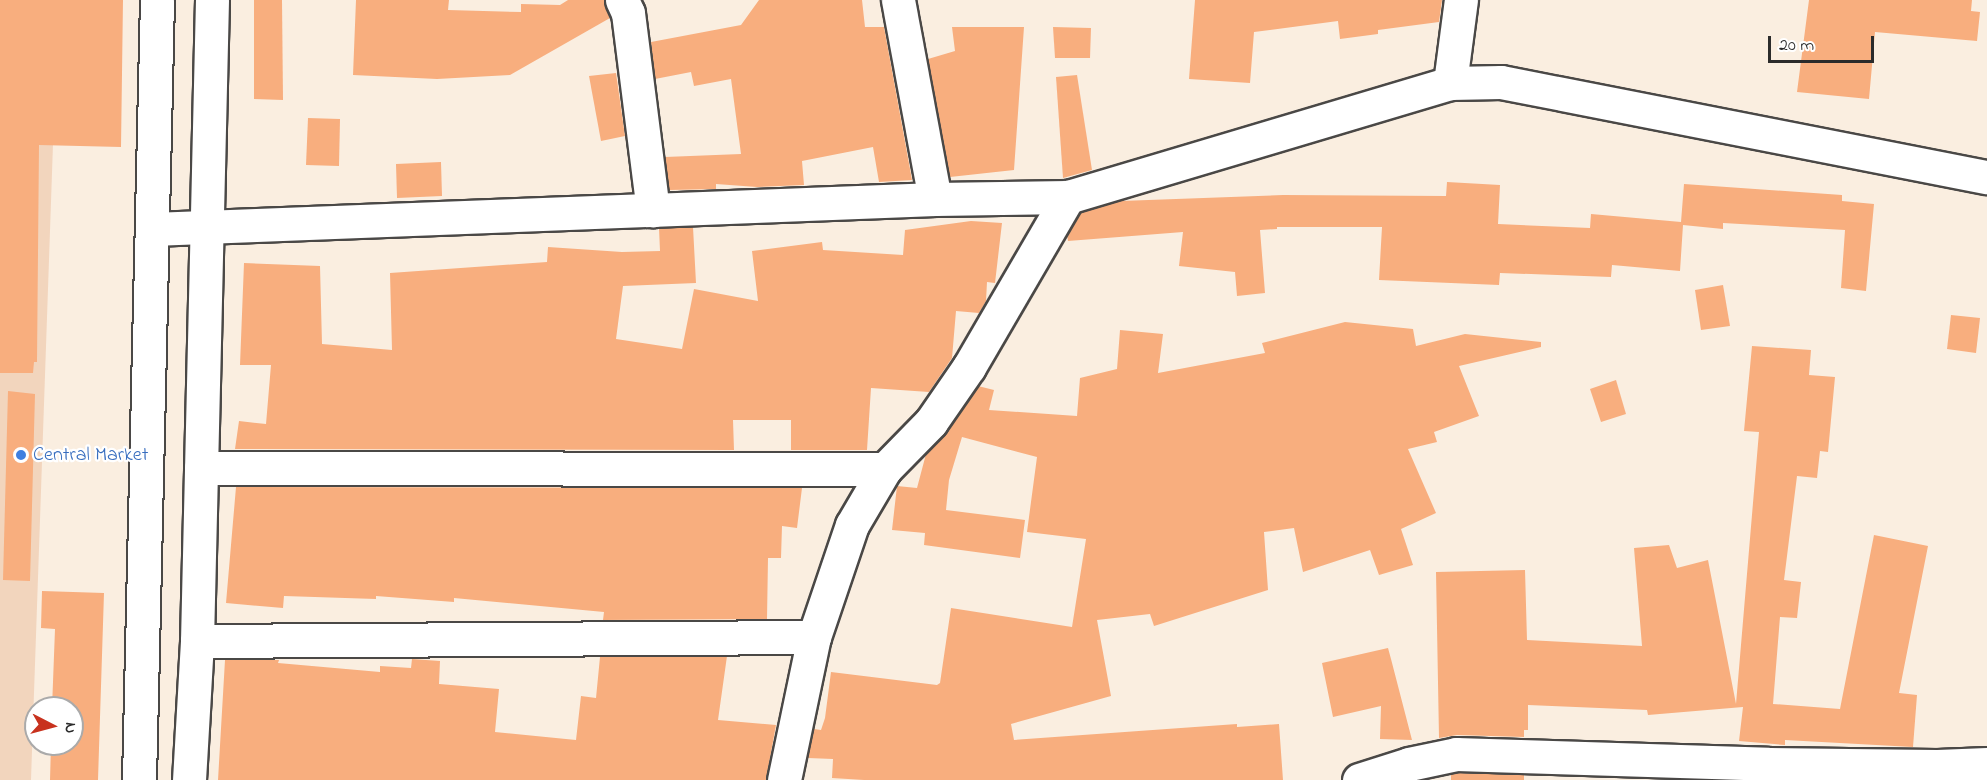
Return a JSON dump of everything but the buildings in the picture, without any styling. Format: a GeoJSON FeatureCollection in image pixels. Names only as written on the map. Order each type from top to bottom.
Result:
{"type":"FeatureCollection","features":[{"type":"Feature","properties":{"kind":"street"},"geometry":{"type":"LineString","coordinates":[[138,780],[157,0]]}},
{"type":"Feature","properties":{"kind":"street"},"geometry":{"type":"LineString","coordinates":[[189,780],[197,641],[212,0]]}},
{"type":"Feature","properties":{"kind":"street"},"geometry":{"type":"LineString","coordinates":[[621,0],[628,13],[653,210]]}},
{"type":"Feature","properties":{"kind":"street"},"geometry":{"type":"LineString","coordinates":[[898,0],[935,199]]}},
{"type":"Feature","properties":{"kind":"street"},"geometry":{"type":"LineString","coordinates":[[1450,83],[1461,0]]}},
{"type":"Feature","properties":{"kind":"street"},"geometry":{"type":"LineString","coordinates":[[152,230],[935,199],[1068,197],[1450,83],[1501,82],[1987,177]]}},
{"type":"Feature","properties":{"kind":"street"},"geometry":{"type":"LineString","coordinates":[[784,780],[814,636],[852,525],[885,469],[931,422],[969,367],[1068,197]]}},
{"type":"Feature","properties":{"kind":"street"},"geometry":{"type":"LineString","coordinates":[[201,468],[885,469]]}},
{"type":"Feature","properties":{"kind":"street"},"geometry":{"type":"LineString","coordinates":[[197,641],[814,636]]}},
{"type":"Feature","properties":{"kind":"street"},"geometry":{"type":"LineString","coordinates":[[1359,780],[1409,764],[1455,754],[1768,764],[1937,766],[1987,764]]}},
{"type":"Feature","properties":{"kind":"shaded area","name":"Central Market"},"geometry":{"type":"Polygon","coordinates":[[[0,0],[58,0],[34,696],[24,696],[24,756],[32,756],[31,780],[0,780],[0,0]]]}},
{"type":"Feature","properties":{"kind":"place","name":"Central Market"},"geometry":{"type":"Point","coordinates":[21,455]}}]}
